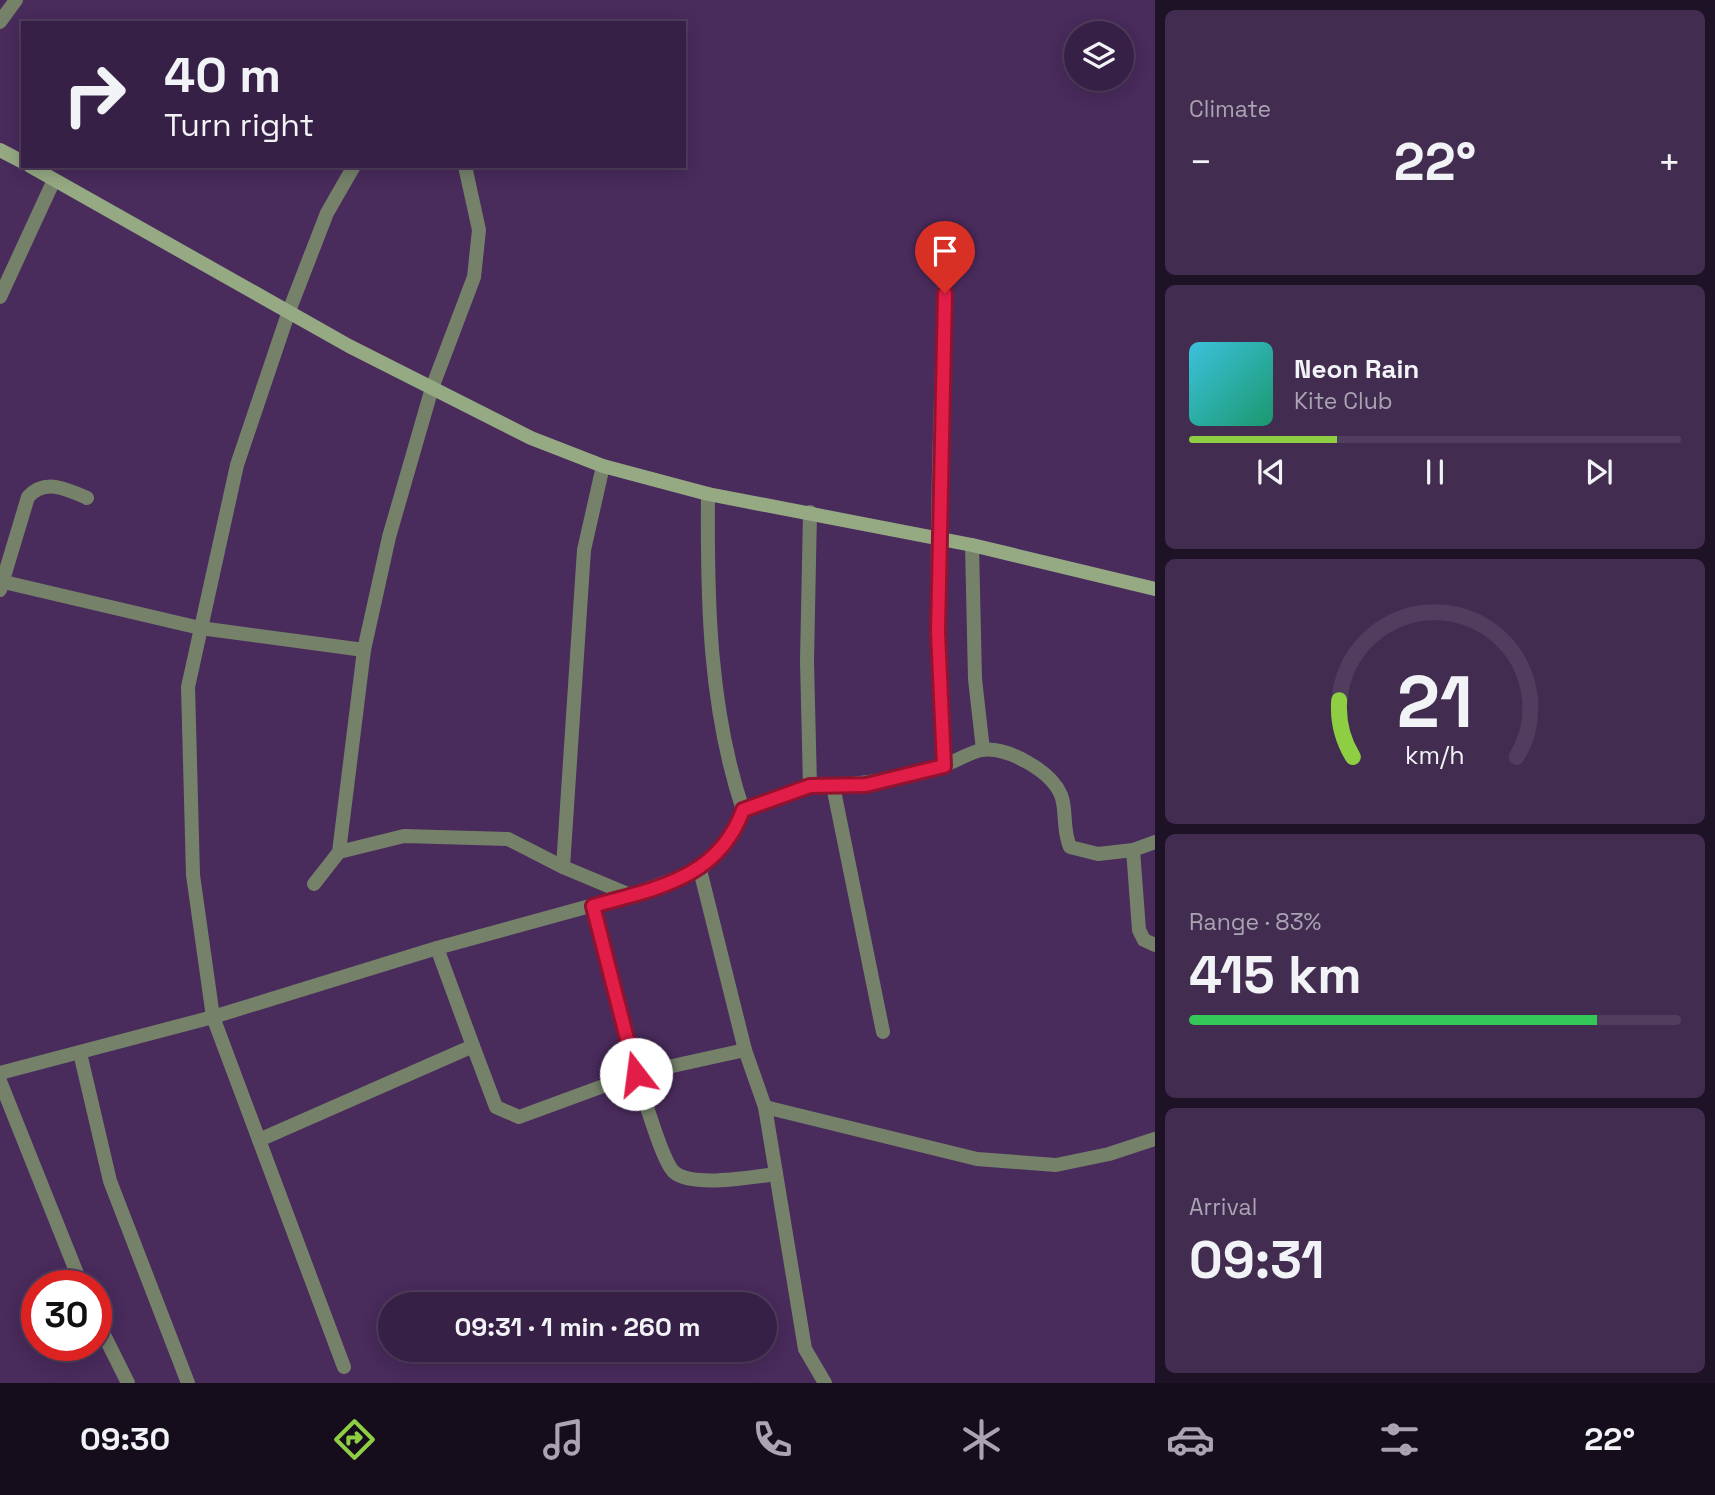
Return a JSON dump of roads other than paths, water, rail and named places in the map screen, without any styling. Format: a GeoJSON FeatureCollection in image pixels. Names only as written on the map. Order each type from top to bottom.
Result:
{"type":"FeatureCollection","features":[{"type":"Feature","properties":{"kind":"street"},"geometry":{"type":"LineString","coordinates":[[0,22],[16,0]]}},
{"type":"Feature","properties":{"kind":"street"},"geometry":{"type":"LineString","coordinates":[[0,150],[21,161]]}},
{"type":"Feature","properties":{"kind":"street"},"geometry":{"type":"LineString","coordinates":[[33,168],[349,346],[531,439],[603,466],[708,494],[972,545],[1155,589]]}},
{"type":"Feature","properties":{"kind":"street"},"geometry":{"type":"LineString","coordinates":[[344,1367],[213,1017],[193,861],[188,687],[237,465],[289,311],[327,213],[353,168]]}},
{"type":"Feature","properties":{"kind":"street"},"geometry":{"type":"LineString","coordinates":[[314,884],[339,852],[364,650],[389,537],[432,388],[474,277],[479,230],[465,168]]}},
{"type":"Feature","properties":{"kind":"street"},"geometry":{"type":"LineString","coordinates":[[0,297],[54,180]]}},
{"type":"Feature","properties":{"kind":"street"},"geometry":{"type":"LineString","coordinates":[[944,766],[938,679],[938,538],[946,253]]}},
{"type":"Feature","properties":{"kind":"street"},"geometry":{"type":"LineString","coordinates":[[563,867],[584,550],[603,466]]}},
{"type":"Feature","properties":{"kind":"street"},"geometry":{"type":"LineString","coordinates":[[87,498],[55,486],[41,486],[28,497],[1,584],[200,628],[364,650]]}},
{"type":"Feature","properties":{"kind":"street"},"geometry":{"type":"LineString","coordinates":[[708,494],[707,597],[711,647],[729,765],[743,810]]}},
{"type":"Feature","properties":{"kind":"street"},"geometry":{"type":"LineString","coordinates":[[810,512],[807,662],[810,786]]}},
{"type":"Feature","properties":{"kind":"street"},"geometry":{"type":"LineString","coordinates":[[972,545],[975,679],[983,750]]}},
{"type":"Feature","properties":{"kind":"street"},"geometry":{"type":"LineString","coordinates":[[0,1073],[213,1017],[437,948],[630,895],[700,870],[724,847],[743,810],[810,786],[866,785],[944,766],[983,750],[1021,759],[1043,770],[1062,796],[1063,832],[1070,847],[1098,854],[1133,850],[1155,842]]}},
{"type":"Feature","properties":{"kind":"street"},"geometry":{"type":"LineString","coordinates":[[833,786],[883,1032]]}},
{"type":"Feature","properties":{"kind":"street"},"geometry":{"type":"LineString","coordinates":[[339,852],[404,836],[508,839],[563,867],[630,895]]}},
{"type":"Feature","properties":{"kind":"street"},"geometry":{"type":"LineString","coordinates":[[1133,850],[1139,930],[1144,940],[1155,945]]}},
{"type":"Feature","properties":{"kind":"street"},"geometry":{"type":"LineString","coordinates":[[700,870],[745,1050],[765,1107],[805,1349],[825,1383]]}},
{"type":"Feature","properties":{"kind":"street"},"geometry":{"type":"LineString","coordinates":[[593,906],[636,1074],[663,1153],[673,1171],[691,1180],[776,1174]]}},
{"type":"Feature","properties":{"kind":"street"},"geometry":{"type":"LineString","coordinates":[[437,948],[496,1107],[519,1117],[636,1074],[745,1050]]}},
{"type":"Feature","properties":{"kind":"street"},"geometry":{"type":"LineString","coordinates":[[259,1140],[472,1046]]}},
{"type":"Feature","properties":{"kind":"street"},"geometry":{"type":"LineString","coordinates":[[80,1053],[110,1181],[188,1383]]}},
{"type":"Feature","properties":{"kind":"street"},"geometry":{"type":"LineString","coordinates":[[0,1081],[76,1270]]}},
{"type":"Feature","properties":{"kind":"street"},"geometry":{"type":"LineString","coordinates":[[765,1107],[977,1159],[1056,1165],[1109,1154],[1155,1139]]}},
{"type":"Feature","properties":{"kind":"street"},"geometry":{"type":"LineString","coordinates":[[112,1351],[128,1383]]}}]}
